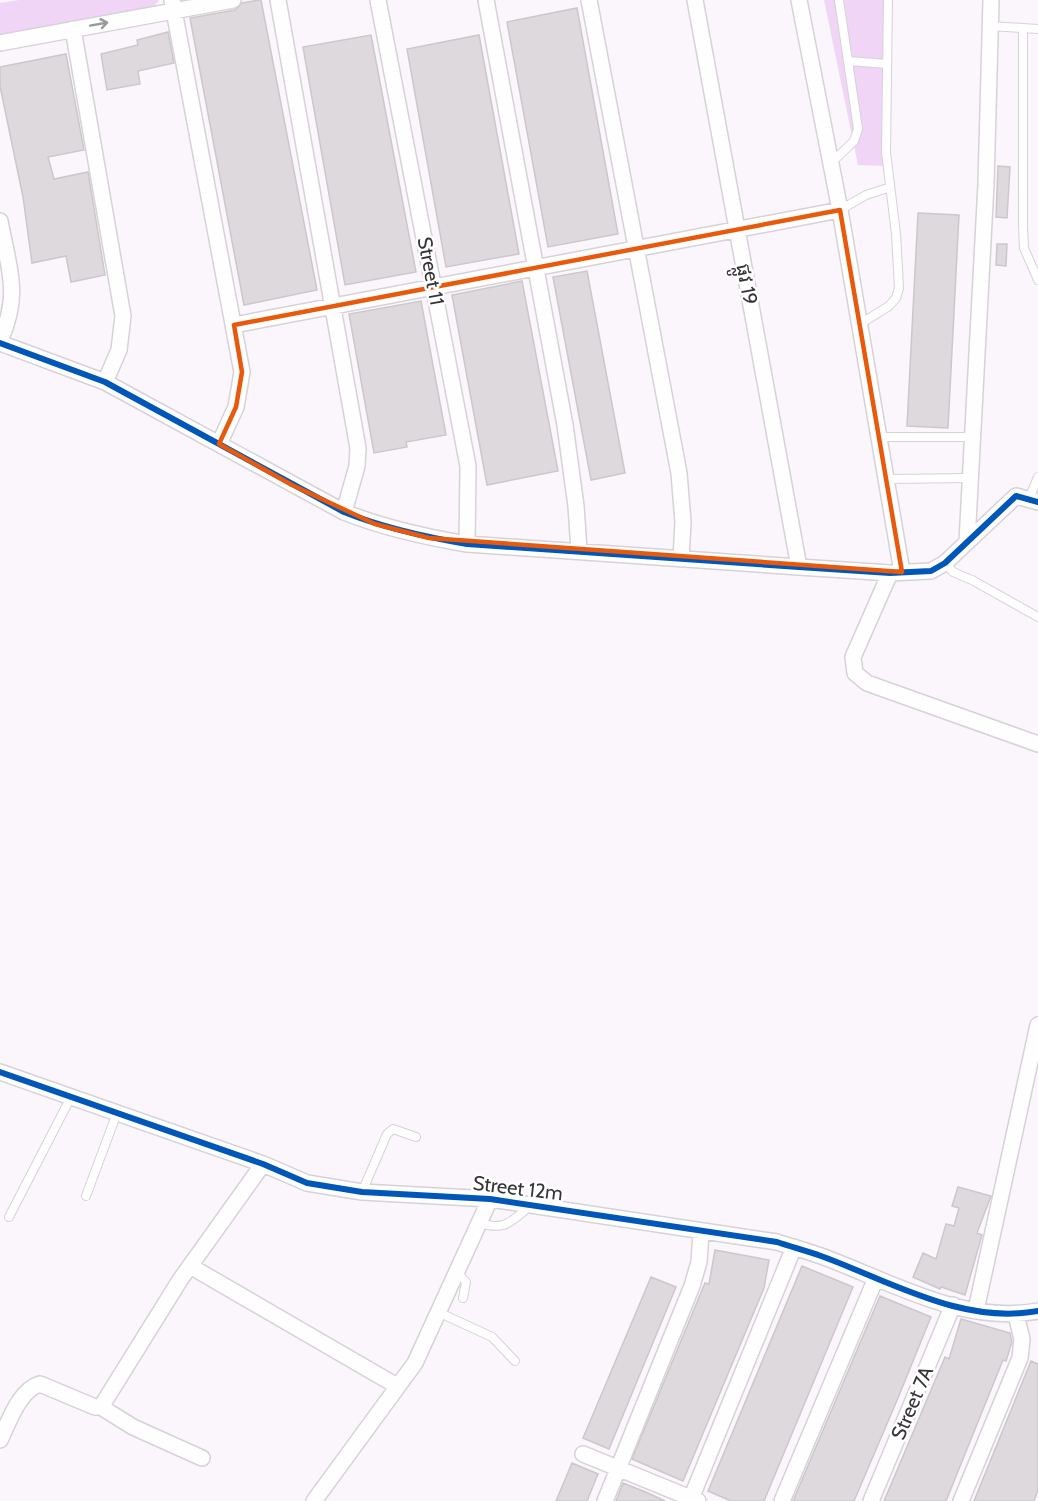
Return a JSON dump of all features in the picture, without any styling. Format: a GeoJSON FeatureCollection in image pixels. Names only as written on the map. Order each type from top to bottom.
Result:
{"type":"FeatureCollection","features":[{"type":"Feature","properties":{"kind":"street"},"geometry":{"type":"LineString","coordinates":[[0,43],[74,29],[173,5],[233,0]]}},
{"type":"Feature","properties":{"kind":"street"},"geometry":{"type":"LineString","coordinates":[[278,0],[358,448],[357,466],[344,512]]}},
{"type":"Feature","properties":{"kind":"street","name":"Street 11"},"geometry":{"type":"LineString","coordinates":[[378,0],[468,466],[467,544]]}},
{"type":"Feature","properties":{"kind":"street"},"geometry":{"type":"LineString","coordinates":[[486,0],[565,425],[576,506],[579,550]]}},
{"type":"Feature","properties":{"kind":"street"},"geometry":{"type":"LineString","coordinates":[[589,0],[679,473],[683,522],[681,559]]}},
{"type":"Feature","properties":{"kind":"street","name":"ផ្លូវ 19"},"geometry":{"type":"LineString","coordinates":[[695,0],[799,567]]}},
{"type":"Feature","properties":{"kind":"street"},"geometry":{"type":"LineString","coordinates":[[799,0],[860,324],[886,479],[896,572],[853,657],[855,673],[867,683],[1038,744]]}},
{"type":"Feature","properties":{"kind":"street"},"geometry":{"type":"LineString","coordinates":[[967,542],[986,184],[991,0]]}},
{"type":"Feature","properties":{"kind":"street"},"geometry":{"type":"LineString","coordinates":[[173,5],[242,372],[236,407],[219,444]]}},
{"type":"Feature","properties":{"kind":"street"},"geometry":{"type":"LineString","coordinates":[[74,29],[123,316],[119,350],[105,382]]}},
{"type":"Feature","properties":{"kind":"street"},"geometry":{"type":"LineString","coordinates":[[234,325],[840,210]]}},
{"type":"Feature","properties":{"kind":"street"},"geometry":{"type":"LineString","coordinates":[[0,221],[13,301],[10,317],[0,342],[105,382],[344,512],[386,527],[429,538],[467,544],[799,567],[931,572],[945,562],[1013,499],[1020,496],[1033,500]]}},
{"type":"Feature","properties":{"kind":"street"},"geometry":{"type":"LineString","coordinates":[[976,1310],[1038,1024]]}},
{"type":"Feature","properties":{"kind":"street","name":"Street 12m"},"geometry":{"type":"LineString","coordinates":[[0,1072],[263,1164],[307,1183],[362,1192],[490,1199],[777,1242],[953,1305],[1016,1315],[1038,1311]]}},
{"type":"Feature","properties":{"kind":"street"},"geometry":{"type":"LineString","coordinates":[[101,1407],[190,1266],[263,1164]]}},
{"type":"Feature","properties":{"kind":"street"},"geometry":{"type":"LineString","coordinates":[[314,1501],[415,1363],[490,1199]]}},
{"type":"Feature","properties":{"kind":"street"},"geometry":{"type":"LineString","coordinates":[[604,1501],[693,1286],[699,1262],[701,1232]]}},
{"type":"Feature","properties":{"kind":"street"},"geometry":{"type":"LineString","coordinates":[[583,1454],[693,1500],[794,1247]]}},
{"type":"Feature","properties":{"kind":"street"},"geometry":{"type":"LineString","coordinates":[[190,1266],[397,1386]]}},
{"type":"Feature","properties":{"kind":"street"},"geometry":{"type":"LineString","coordinates":[[782,1501],[876,1278]]}},
{"type":"Feature","properties":{"kind":"street","name":"Street 7A"},"geometry":{"type":"LineString","coordinates":[[871,1501],[953,1305]]}},
{"type":"Feature","properties":{"kind":"street"},"geometry":{"type":"LineString","coordinates":[[961,1501],[1020,1359],[1022,1340],[1016,1315]]}},
{"type":"Feature","properties":{"kind":"street"},"geometry":{"type":"LineString","coordinates":[[0,1440],[31,1386],[40,1384],[94,1407],[101,1407],[133,1427],[202,1458]]}},
{"type":"Feature","properties":{"kind":"lane"},"geometry":{"type":"LineString","coordinates":[[831,163],[854,141],[858,129],[839,0]]}},
{"type":"Feature","properties":{"kind":"lane"},"geometry":{"type":"LineString","coordinates":[[860,324],[889,306],[897,298],[899,288],[896,234],[888,188],[886,152],[888,0]]}},
{"type":"Feature","properties":{"kind":"lane"},"geometry":{"type":"LineString","coordinates":[[990,26],[1038,29]]}},
{"type":"Feature","properties":{"kind":"lane"},"geometry":{"type":"LineString","coordinates":[[1023,28],[1024,248],[1038,280]]}},
{"type":"Feature","properties":{"kind":"lane"},"geometry":{"type":"LineString","coordinates":[[849,61],[887,64]]}},
{"type":"Feature","properties":{"kind":"lane"},"geometry":{"type":"LineString","coordinates":[[840,210],[866,195],[888,188]]}},
{"type":"Feature","properties":{"kind":"lane"},"geometry":{"type":"LineString","coordinates":[[879,437],[971,437]]}},
{"type":"Feature","properties":{"kind":"lane"},"geometry":{"type":"LineString","coordinates":[[1033,500],[1038,477]]}},
{"type":"Feature","properties":{"kind":"lane"},"geometry":{"type":"LineString","coordinates":[[886,479],[971,478]]}},
{"type":"Feature","properties":{"kind":"lane"},"geometry":{"type":"LineString","coordinates":[[945,562],[961,577],[972,580],[1038,617]]}},
{"type":"Feature","properties":{"kind":"lane"},"geometry":{"type":"LineString","coordinates":[[9,1217],[71,1097]]}},
{"type":"Feature","properties":{"kind":"lane"},"geometry":{"type":"LineString","coordinates":[[86,1196],[117,1113]]}},
{"type":"Feature","properties":{"kind":"lane"},"geometry":{"type":"LineString","coordinates":[[362,1192],[387,1134],[393,1130],[417,1137]]}},
{"type":"Feature","properties":{"kind":"lane"},"geometry":{"type":"LineString","coordinates":[[479,1223],[495,1228],[506,1225],[530,1205]]}},
{"type":"Feature","properties":{"kind":"lane"},"geometry":{"type":"LineString","coordinates":[[457,1272],[466,1282],[464,1298]]}},
{"type":"Feature","properties":{"kind":"lane"},"geometry":{"type":"LineString","coordinates":[[438,1312],[492,1337],[515,1361]]}},
{"type":"Feature","properties":{"kind":"highlighted area"},"geometry":{"type":"Polygon","coordinates":[[[840,210],[902,572],[429,538],[375,524],[292,485],[219,444],[236,407],[242,372],[234,325],[840,210]]]}},
{"type":"Feature","properties":{"kind":"shaded area"},"geometry":{"type":"Polygon","coordinates":[[[19,0],[159,0],[153,8],[0,37],[0,3],[19,0]]]}},
{"type":"Feature","properties":{"kind":"shaded area"},"geometry":{"type":"Polygon","coordinates":[[[824,0],[888,0],[886,166],[858,165],[824,0]]]}},
{"type":"Feature","properties":{"kind":"building"},"geometry":{"type":"Polygon","coordinates":[[[261,0],[317,290],[244,305],[190,18],[235,10],[242,3],[261,0]]]}},
{"type":"Feature","properties":{"kind":"building"},"geometry":{"type":"Polygon","coordinates":[[[577,8],[618,234],[548,247],[507,22],[577,8]]]}},
{"type":"Feature","properties":{"kind":"building"},"geometry":{"type":"Polygon","coordinates":[[[168,32],[174,63],[138,71],[140,84],[107,90],[101,54],[138,45],[137,40],[168,32]]]}},
{"type":"Feature","properties":{"kind":"building"},"geometry":{"type":"Polygon","coordinates":[[[371,35],[416,272],[345,285],[303,47],[371,35]]]}},
{"type":"Feature","properties":{"kind":"building"},"geometry":{"type":"Polygon","coordinates":[[[479,35],[519,254],[446,267],[407,49],[479,35]]]}},
{"type":"Feature","properties":{"kind":"building"},"geometry":{"type":"Polygon","coordinates":[[[66,54],[84,150],[48,157],[54,179],[88,172],[105,275],[71,282],[66,256],[32,263],[23,197],[0,86],[0,67],[66,54]]]}},
{"type":"Feature","properties":{"kind":"building"},"geometry":{"type":"Polygon","coordinates":[[[998,166],[1010,167],[1007,218],[996,217],[998,166]]]}},
{"type":"Feature","properties":{"kind":"building"},"geometry":{"type":"Polygon","coordinates":[[[918,213],[959,215],[948,428],[907,426],[918,213]]]}},
{"type":"Feature","properties":{"kind":"building"},"geometry":{"type":"Polygon","coordinates":[[[997,244],[1007,244],[1006,266],[996,265],[997,244]]]}},
{"type":"Feature","properties":{"kind":"building"},"geometry":{"type":"Polygon","coordinates":[[[587,271],[625,473],[591,480],[553,277],[587,271]]]}},
{"type":"Feature","properties":{"kind":"building"},"geometry":{"type":"Polygon","coordinates":[[[522,281],[558,471],[487,485],[452,295],[522,281]]]}},
{"type":"Feature","properties":{"kind":"building"},"geometry":{"type":"Polygon","coordinates":[[[421,301],[446,435],[406,442],[407,447],[374,453],[349,314],[421,301]]]}},
{"type":"Feature","properties":{"kind":"building"},"geometry":{"type":"Polygon","coordinates":[[[958,1187],[991,1196],[977,1233],[982,1235],[965,1295],[941,1287],[940,1289],[913,1277],[923,1253],[936,1259],[946,1224],[954,1226],[959,1208],[952,1206],[958,1187]]]}},
{"type":"Feature","properties":{"kind":"building"},"geometry":{"type":"Polygon","coordinates":[[[715,1250],[769,1260],[764,1288],[683,1481],[632,1459],[705,1283],[709,1284],[715,1250]]]}},
{"type":"Feature","properties":{"kind":"building"},"geometry":{"type":"Polygon","coordinates":[[[802,1266],[853,1287],[764,1501],[731,1501],[708,1491],[802,1266]]]}},
{"type":"Feature","properties":{"kind":"building"},"geometry":{"type":"Polygon","coordinates":[[[651,1277],[676,1287],[609,1449],[583,1438],[651,1277]]]}},
{"type":"Feature","properties":{"kind":"building"},"geometry":{"type":"Polygon","coordinates":[[[880,1296],[931,1317],[898,1398],[854,1501],[793,1501],[880,1296]]]}},
{"type":"Feature","properties":{"kind":"building"},"geometry":{"type":"Polygon","coordinates":[[[961,1319],[1010,1333],[1012,1342],[1006,1361],[1003,1360],[946,1501],[884,1501],[945,1357],[949,1359],[961,1319]]]}},
{"type":"Feature","properties":{"kind":"building"},"geometry":{"type":"Polygon","coordinates":[[[1031,1361],[1038,1364],[1038,1490],[1034,1501],[974,1501],[1031,1361]]]}},
{"type":"Feature","properties":{"kind":"building"},"geometry":{"type":"Polygon","coordinates":[[[572,1463],[598,1474],[587,1501],[556,1501],[572,1463]]]}},
{"type":"Feature","properties":{"kind":"building"},"geometry":{"type":"Polygon","coordinates":[[[623,1483],[648,1493],[665,1501],[616,1501],[623,1483]]]}},
{"type":"Feature","properties":{"kind":"cycle path"},"geometry":{"type":"LineString","coordinates":[[0,343],[105,382],[344,512],[374,523],[467,544],[890,573],[931,571],[945,563],[1016,496],[1038,502]]}},
{"type":"Feature","properties":{"kind":"cycle path"},"geometry":{"type":"LineString","coordinates":[[0,1072],[263,1164],[307,1183],[362,1192],[490,1199],[777,1242],[954,1306],[982,1312],[1010,1314],[1038,1311]]}}]}
